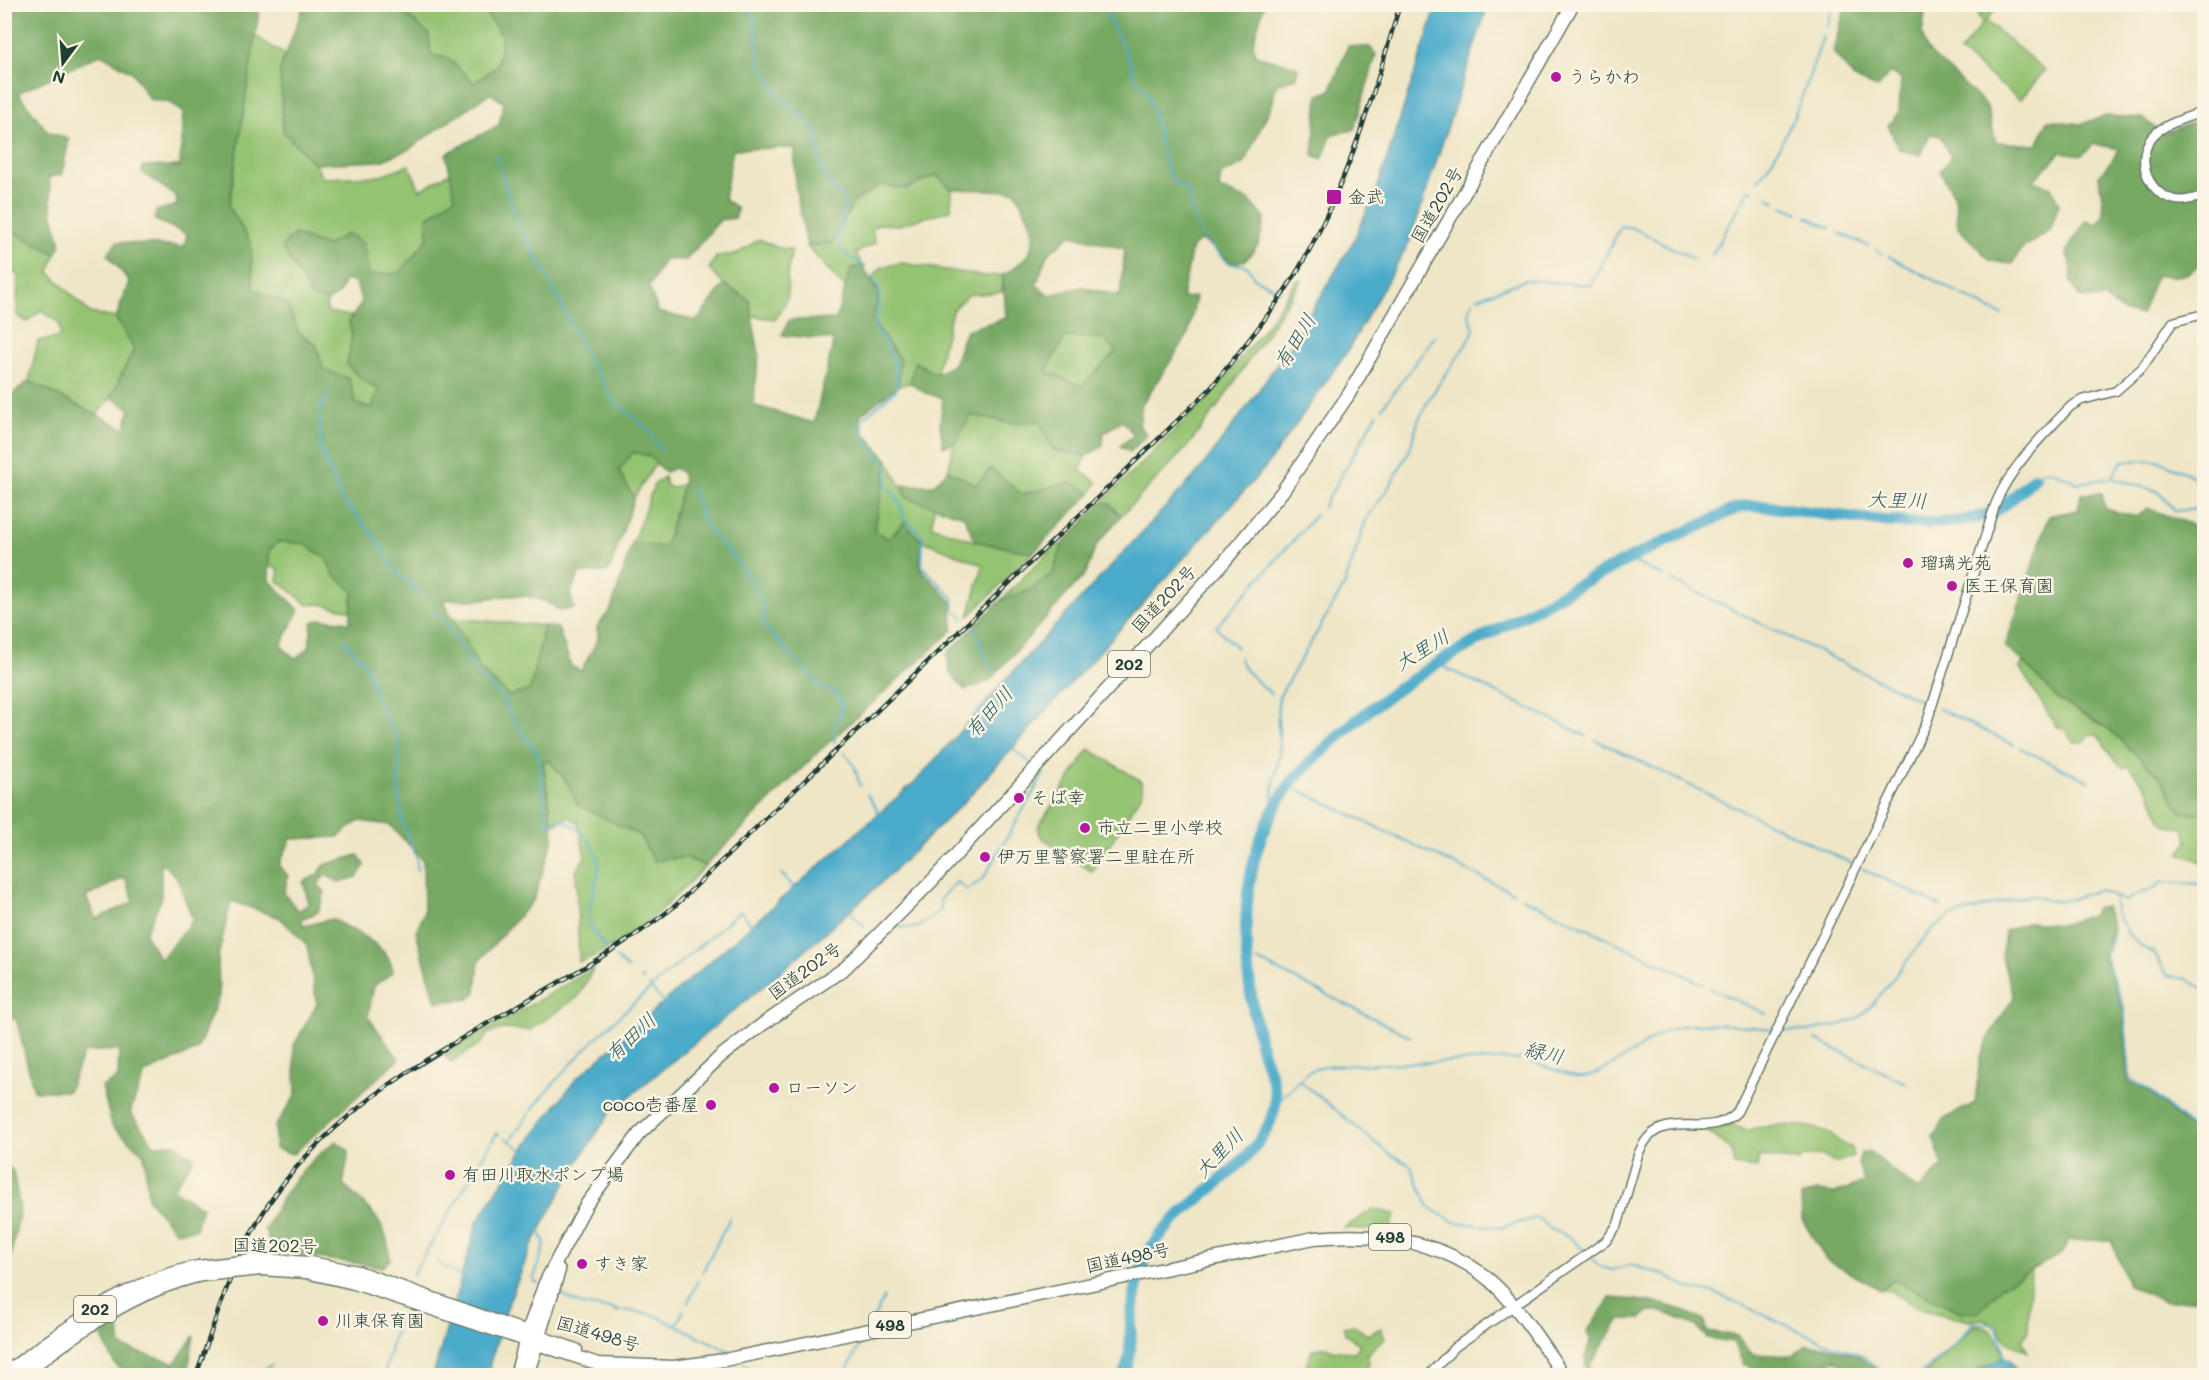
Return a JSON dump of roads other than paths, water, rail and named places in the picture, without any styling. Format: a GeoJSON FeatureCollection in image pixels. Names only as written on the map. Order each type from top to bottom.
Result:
{"type":"FeatureCollection","features":[{"type":"Feature","properties":{"kind":"highway","name":"国道202号"},"geometry":{"type":"LineString","coordinates":[[4,1374],[109,1300],[164,1275],[260,1265],[356,1277],[526,1336],[539,1295],[586,1205],[639,1134],[720,1056],[845,968],[937,875],[1224,562],[1282,492],[1349,394],[1573,4]]}},
{"type":"Feature","properties":{"kind":"highway","name":"国道498号"},"geometry":{"type":"LineString","coordinates":[[526,1336],[598,1364],[674,1367],[724,1360],[1314,1238],[1363,1235],[1388,1236],[1432,1249],[1468,1266],[1499,1290],[1515,1307],[1564,1376]]}},
{"type":"Feature","properties":{"kind":"highway","name":"国道202号"},"geometry":{"type":"LineString","coordinates":[[20,1376],[82,1330],[120,1306],[200,1271]]}},
{"type":"Feature","properties":{"kind":"highway"},"geometry":{"type":"LineString","coordinates":[[516,1376],[526,1336]]}},
{"type":"Feature","properties":{"kind":"highway"},"geometry":{"type":"LineString","coordinates":[[526,1336],[527,1376]]}},
{"type":"Feature","properties":{"kind":"street"},"geometry":{"type":"LineString","coordinates":[[2205,111],[2158,131],[2149,142],[2143,162],[2150,181],[2163,195],[2185,201],[2205,196]]}},
{"type":"Feature","properties":{"kind":"street"},"geometry":{"type":"LineString","coordinates":[[1428,1376],[1455,1347],[1515,1307],[1614,1233],[1638,1155],[1647,1137],[1654,1131],[1673,1124],[1710,1125],[1730,1119],[1743,1102],[1927,722],[1995,505],[2004,487],[2022,460],[2071,406],[2082,400],[2108,395],[2116,391],[2142,368],[2173,322],[2205,314]]}},
{"type":"Feature","properties":{"kind":"water","name":"有田川"},"geometry":{"type":"Polygon","coordinates":[[[1437,5],[1488,5],[1410,241],[1347,352],[1265,468],[965,801],[880,884],[784,969],[610,1113],[574,1168],[532,1245],[509,1302],[490,1363],[489,1375],[433,1376],[477,1222],[526,1145],[576,1079],[918,779],[1016,668],[1198,472],[1247,407],[1294,340],[1352,244],[1377,189],[1437,5]]]}},
{"type":"Feature","properties":{"kind":"water"},"geometry":{"type":"Polygon","coordinates":[[[2004,1357],[2010,1359],[2016,1370],[2032,1375],[1972,1375],[1979,1369],[2004,1357]]]}},
{"type":"Feature","properties":{"kind":"waterway"},"geometry":{"type":"LineString","coordinates":[[745,4],[754,16],[760,65],[781,98],[810,122],[816,131],[822,171],[846,204],[838,238],[842,252],[865,266]]}},
{"type":"Feature","properties":{"kind":"waterway"},"geometry":{"type":"LineString","coordinates":[[1102,4],[1129,59],[1134,76],[1149,96],[1165,164],[1174,181],[1189,192],[1190,204],[1200,232],[1228,263],[1247,267],[1254,278],[1280,291]]}},
{"type":"Feature","properties":{"kind":"waterway"},"geometry":{"type":"LineString","coordinates":[[1827,26],[1833,4]]}},
{"type":"Feature","properties":{"kind":"waterway"},"geometry":{"type":"LineString","coordinates":[[1758,181],[1788,130],[1823,37]]}},
{"type":"Feature","properties":{"kind":"waterway"},"geometry":{"type":"LineString","coordinates":[[496,156],[519,227],[545,271],[586,355],[615,402],[650,431],[662,452]]}},
{"type":"Feature","properties":{"kind":"waterway"},"geometry":{"type":"LineString","coordinates":[[1712,255],[1749,190],[1753,191]]}},
{"type":"Feature","properties":{"kind":"waterway"},"geometry":{"type":"LineString","coordinates":[[1766,197],[1776,202]]}},
{"type":"Feature","properties":{"kind":"waterway"},"geometry":{"type":"LineString","coordinates":[[1783,206],[1799,213]]}},
{"type":"Feature","properties":{"kind":"waterway"},"geometry":{"type":"LineString","coordinates":[[1807,217],[1830,228]]}},
{"type":"Feature","properties":{"kind":"waterway"},"geometry":{"type":"LineString","coordinates":[[1478,298],[1525,280],[1591,285],[1621,226],[1633,228],[1694,259]]}},
{"type":"Feature","properties":{"kind":"waterway"},"geometry":{"type":"LineString","coordinates":[[1839,233],[1868,246]]}},
{"type":"Feature","properties":{"kind":"waterway"},"geometry":{"type":"LineString","coordinates":[[1876,250],[1883,254]]}},
{"type":"Feature","properties":{"kind":"waterway"},"geometry":{"type":"LineString","coordinates":[[1888,256],[1958,293]]}},
{"type":"Feature","properties":{"kind":"waterway"},"geometry":{"type":"LineString","coordinates":[[873,277],[880,294],[875,325],[896,364],[896,390],[861,420],[863,437],[888,468],[885,486],[899,500],[904,518],[923,536],[922,566],[953,598],[954,610],[964,618]]}},
{"type":"Feature","properties":{"kind":"waterway"},"geometry":{"type":"LineString","coordinates":[[1962,295],[2002,315]]}},
{"type":"Feature","properties":{"kind":"waterway"},"geometry":{"type":"LineString","coordinates":[[1285,298],[1289,300]]}},
{"type":"Feature","properties":{"kind":"waterway"},"geometry":{"type":"LineString","coordinates":[[1273,811],[1273,789],[1279,747],[1279,697],[1344,586],[1366,520],[1391,484],[1410,449],[1418,421],[1429,399],[1471,337],[1474,329],[1468,313],[1473,301]]}},
{"type":"Feature","properties":{"kind":"waterway","name":"有田川"},"geometry":{"type":"LineString","coordinates":[[1298,306],[1311,314]]}},
{"type":"Feature","properties":{"kind":"waterway"},"geometry":{"type":"LineString","coordinates":[[1382,408],[1435,336]]}},
{"type":"Feature","properties":{"kind":"waterway"},"geometry":{"type":"LineString","coordinates":[[331,392],[320,409],[320,447],[341,498],[375,537],[394,570],[424,596]]}},
{"type":"Feature","properties":{"kind":"waterway"},"geometry":{"type":"LineString","coordinates":[[1323,507],[1377,414]]}},
{"type":"Feature","properties":{"kind":"waterway"},"geometry":{"type":"LineString","coordinates":[[2112,478],[2122,461],[2157,460],[2204,481]]}},
{"type":"Feature","properties":{"kind":"waterway","name":"大里川"},"geometry":{"type":"LineString","coordinates":[[2035,477],[2043,471],[2050,470],[2078,483],[2111,478],[2157,491],[2176,511],[2192,509],[2204,512]]}},
{"type":"Feature","properties":{"kind":"waterway","name":"大里川"},"geometry":{"type":"LineString","coordinates":[[1123,1376],[1129,1357],[1135,1294],[1140,1272],[1148,1253],[1167,1228],[1222,1180],[1256,1145],[1268,1126],[1275,1105],[1274,1089],[1261,1047],[1248,974],[1247,908],[1251,876],[1259,845],[1271,814],[1303,769],[1387,696],[1446,658],[1605,571],[1732,510],[1748,506],[1763,506],[1895,522],[1968,520],[1995,511],[2035,477]]}},
{"type":"Feature","properties":{"kind":"waterway"},"geometry":{"type":"LineString","coordinates":[[692,490],[704,524],[743,569],[763,603],[764,625],[818,685],[836,693],[843,708],[834,731],[835,743]]}},
{"type":"Feature","properties":{"kind":"waterway"},"geometry":{"type":"LineString","coordinates":[[1237,648],[1216,627],[1316,515]]}},
{"type":"Feature","properties":{"kind":"waterway"},"geometry":{"type":"LineString","coordinates":[[1627,559],[1664,577]]}},
{"type":"Feature","properties":{"kind":"waterway"},"geometry":{"type":"LineString","coordinates":[[1671,580],[1928,704]]}},
{"type":"Feature","properties":{"kind":"waterway"},"geometry":{"type":"LineString","coordinates":[[432,611],[444,622],[479,676],[505,700],[511,717],[538,754],[547,821],[556,824],[561,820],[567,822],[592,845],[599,867],[589,919],[597,938],[607,948]]}},
{"type":"Feature","properties":{"kind":"waterway","name":"有田川"},"geometry":{"type":"LineString","coordinates":[[972,626],[991,668],[996,673]]}},
{"type":"Feature","properties":{"kind":"waterway"},"geometry":{"type":"LineString","coordinates":[[344,640],[366,665],[378,703],[400,743],[398,788],[402,821],[417,859],[417,871]]}},
{"type":"Feature","properties":{"kind":"waterway"},"geometry":{"type":"LineString","coordinates":[[1239,658],[1246,671],[1271,694]]}},
{"type":"Feature","properties":{"kind":"waterway"},"geometry":{"type":"LineString","coordinates":[[1438,662],[1586,736]]}},
{"type":"Feature","properties":{"kind":"waterway"},"geometry":{"type":"LineString","coordinates":[[1938,708],[2014,745]]}},
{"type":"Feature","properties":{"kind":"waterway"},"geometry":{"type":"LineString","coordinates":[[1596,740],[1851,863]]}},
{"type":"Feature","properties":{"kind":"waterway"},"geometry":{"type":"LineString","coordinates":[[1011,747],[1029,762]]}},
{"type":"Feature","properties":{"kind":"waterway"},"geometry":{"type":"LineString","coordinates":[[2020,748],[2089,781]]}},
{"type":"Feature","properties":{"kind":"waterway"},"geometry":{"type":"LineString","coordinates":[[844,752],[854,765],[860,786]]}},
{"type":"Feature","properties":{"kind":"waterway"},"geometry":{"type":"LineString","coordinates":[[895,927],[916,928],[941,910],[940,899],[957,882],[967,890],[983,879],[1044,774],[1040,770]]}},
{"type":"Feature","properties":{"kind":"waterway"},"geometry":{"type":"LineString","coordinates":[[1297,789],[1514,893]]}},
{"type":"Feature","properties":{"kind":"waterway"},"geometry":{"type":"LineString","coordinates":[[867,794],[880,814]]}},
{"type":"Feature","properties":{"kind":"waterway"},"geometry":{"type":"LineString","coordinates":[[1863,869],[1942,907]]}},
{"type":"Feature","properties":{"kind":"waterway"},"geometry":{"type":"LineString","coordinates":[[781,873],[795,889]]}},
{"type":"Feature","properties":{"kind":"waterway"},"geometry":{"type":"LineString","coordinates":[[1780,1030],[1807,1031],[1843,1024],[1858,1018],[1873,1004],[1930,931],[1950,916],[2031,895],[2049,901],[2068,900],[2098,890],[2126,901],[2162,882],[2204,884]]}},
{"type":"Feature","properties":{"kind":"waterway"},"geometry":{"type":"LineString","coordinates":[[1521,897],[1703,984]]}},
{"type":"Feature","properties":{"kind":"waterway"},"geometry":{"type":"LineString","coordinates":[[2114,898],[2117,914],[2129,935],[2140,946],[2154,953],[2167,975],[2188,980],[2204,989]]}},
{"type":"Feature","properties":{"kind":"waterway"},"geometry":{"type":"LineString","coordinates":[[848,910],[865,927]]}},
{"type":"Feature","properties":{"kind":"waterway"},"geometry":{"type":"LineString","coordinates":[[510,1141],[559,1077],[587,1047],[647,991],[740,911],[753,926]]}},
{"type":"Feature","properties":{"kind":"waterway"},"geometry":{"type":"LineString","coordinates":[[2114,932],[2105,956],[2124,1007],[2130,1078],[2150,1091],[2204,1139]]}},
{"type":"Feature","properties":{"kind":"waterway"},"geometry":{"type":"LineString","coordinates":[[616,958],[628,969]]}},
{"type":"Feature","properties":{"kind":"waterway"},"geometry":{"type":"LineString","coordinates":[[1257,960],[1411,1037]]}},
{"type":"Feature","properties":{"kind":"waterway"},"geometry":{"type":"LineString","coordinates":[[649,986],[663,1002]]}},
{"type":"Feature","properties":{"kind":"waterway"},"geometry":{"type":"LineString","coordinates":[[1710,988],[1766,1014]]}},
{"type":"Feature","properties":{"kind":"waterway","name":"緑川"},"geometry":{"type":"LineString","coordinates":[[1275,1104],[1308,1072],[1324,1066],[1523,1059],[1575,1077],[1584,1077],[1615,1064],[1660,1034],[1686,1025],[1716,1024],[1775,1029]]}},
{"type":"Feature","properties":{"kind":"waterway","name":"緑川"},"geometry":{"type":"LineString","coordinates":[[1816,1040],[1906,1083]]}},
{"type":"Feature","properties":{"kind":"waterway"},"geometry":{"type":"LineString","coordinates":[[1300,1081],[1388,1153],[1410,1165],[1429,1207],[1454,1222],[1500,1228],[1535,1218],[1541,1220],[1552,1230],[1569,1236],[1586,1253]]}},
{"type":"Feature","properties":{"kind":"waterway"},"geometry":{"type":"LineString","coordinates":[[413,1274],[497,1133],[499,1135]]}},
{"type":"Feature","properties":{"kind":"waterway"},"geometry":{"type":"LineString","coordinates":[[505,1138],[524,1151]]}},
{"type":"Feature","properties":{"kind":"waterway"},"geometry":{"type":"LineString","coordinates":[[702,1273],[730,1218]]}},
{"type":"Feature","properties":{"kind":"waterway"},"geometry":{"type":"LineString","coordinates":[[538,1283],[533,1281],[545,1244],[539,1229]]}},
{"type":"Feature","properties":{"kind":"waterway"},"geometry":{"type":"LineString","coordinates":[[1590,1257],[1599,1266],[1612,1270],[1630,1265],[1664,1274],[1689,1289],[1713,1292],[1831,1345],[1862,1355],[1886,1376]]}},
{"type":"Feature","properties":{"kind":"waterway"},"geometry":{"type":"LineString","coordinates":[[437,1262],[463,1278]]}},
{"type":"Feature","properties":{"kind":"waterway"},"geometry":{"type":"LineString","coordinates":[[688,1302],[698,1281]]}},
{"type":"Feature","properties":{"kind":"waterway"},"geometry":{"type":"LineString","coordinates":[[562,1295],[581,1305],[652,1314],[729,1351]]}},
{"type":"Feature","properties":{"kind":"waterway"},"geometry":{"type":"LineString","coordinates":[[872,1321],[884,1298]]}},
{"type":"Feature","properties":{"kind":"waterway"},"geometry":{"type":"LineString","coordinates":[[612,1309],[619,1312]]}},
{"type":"Feature","properties":{"kind":"waterway"},"geometry":{"type":"LineString","coordinates":[[677,1324],[684,1310]]}},
{"type":"Feature","properties":{"kind":"waterway"},"geometry":{"type":"LineString","coordinates":[[384,1376],[398,1318]]}},
{"type":"Feature","properties":{"kind":"waterway"},"geometry":{"type":"LineString","coordinates":[[1919,1376],[1957,1342],[1973,1323],[1992,1324],[1999,1333],[2005,1358]]}},
{"type":"Feature","properties":{"kind":"waterway"},"geometry":{"type":"LineString","coordinates":[[844,1376],[862,1340]]}},
{"type":"Feature","properties":{"kind":"waterway"},"geometry":{"type":"LineString","coordinates":[[742,1362],[759,1376]]}},
{"type":"Feature","properties":{"kind":"waterway"},"geometry":{"type":"LineString","coordinates":[[249,1376],[272,1365]]}},
{"type":"Feature","properties":{"kind":"railway"},"geometry":{"type":"LineString","coordinates":[[196,1376],[232,1274],[261,1216],[299,1164],[345,1119],[396,1080],[452,1044],[567,978],[623,943],[675,906],[1211,388],[1278,301],[1298,270],[1331,207],[1357,140],[1400,4]]}},
{"type":"Feature","properties":{"kind":"place","name":"うらかわ"},"geometry":{"type":"Point","coordinates":[1556,77]}},
{"type":"Feature","properties":{"kind":"place","name":"金武"},"geometry":{"type":"Point","coordinates":[1334,197]}},
{"type":"Feature","properties":{"kind":"place","name":"瑠璃光苑"},"geometry":{"type":"Point","coordinates":[1908,563]}},
{"type":"Feature","properties":{"kind":"place","name":"医王保育園"},"geometry":{"type":"Point","coordinates":[1952,586]}},
{"type":"Feature","properties":{"kind":"place","name":"そば幸"},"geometry":{"type":"Point","coordinates":[1019,798]}},
{"type":"Feature","properties":{"kind":"place","name":"市立二里小学校"},"geometry":{"type":"Point","coordinates":[1085,828]}},
{"type":"Feature","properties":{"kind":"place","name":"伊万里警察署二里駐在所"},"geometry":{"type":"Point","coordinates":[985,857]}},
{"type":"Feature","properties":{"kind":"place","name":"ローソン"},"geometry":{"type":"Point","coordinates":[774,1088]}},
{"type":"Feature","properties":{"kind":"place","name":"coco壱番屋"},"geometry":{"type":"Point","coordinates":[711,1105]}},
{"type":"Feature","properties":{"kind":"place","name":"有田川取水ポンプ場"},"geometry":{"type":"Point","coordinates":[450,1175]}},
{"type":"Feature","properties":{"kind":"place","name":"すき家"},"geometry":{"type":"Point","coordinates":[582,1264]}},
{"type":"Feature","properties":{"kind":"place","name":"川東保育園"},"geometry":{"type":"Point","coordinates":[323,1321]}}]}
